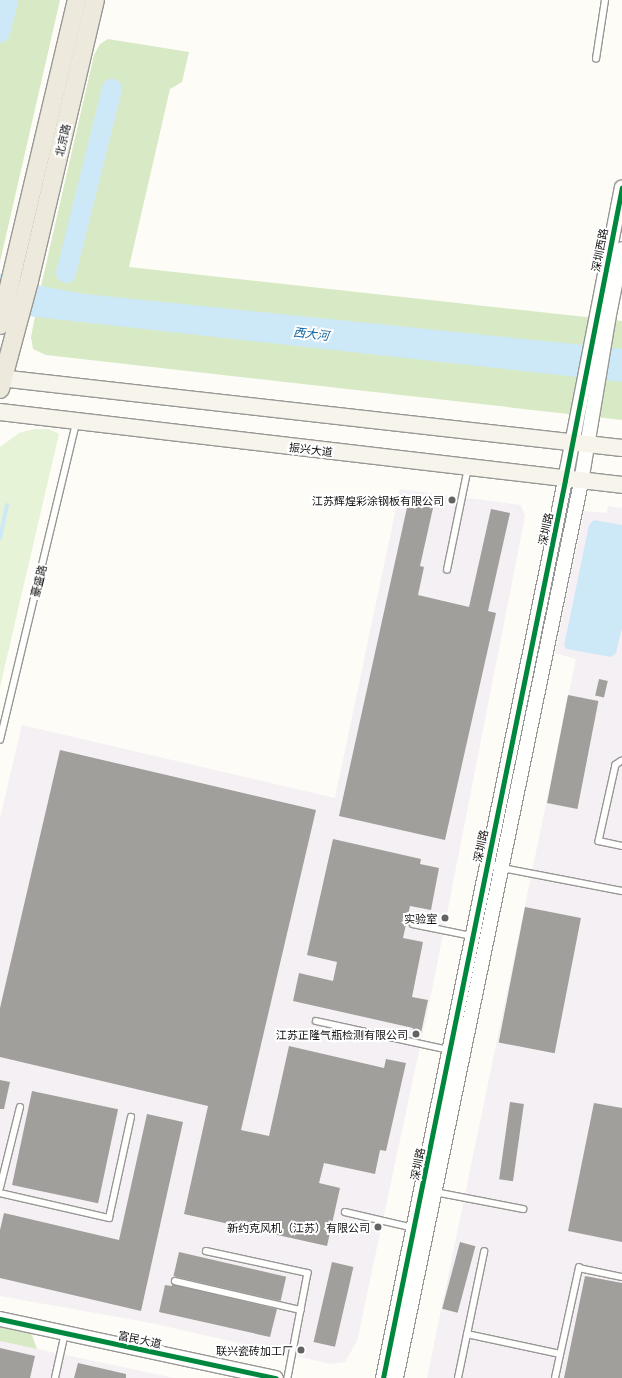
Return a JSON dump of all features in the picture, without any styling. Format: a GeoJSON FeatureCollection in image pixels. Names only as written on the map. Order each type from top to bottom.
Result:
{"type":"FeatureCollection","features":[{"type":"Feature","properties":{"kind":"main road","name":"北京路"},"geometry":{"type":"LineString","coordinates":[[21,278],[77,0]]}},
{"type":"Feature","properties":{"kind":"main road","name":"北京路"},"geometry":{"type":"LineString","coordinates":[[21,278],[95,0]]}},
{"type":"Feature","properties":{"kind":"main road"},"geometry":{"type":"LineString","coordinates":[[21,278],[7,319],[1,382],[622,448]]}},
{"type":"Feature","properties":{"kind":"main road","name":"振兴大道"},"geometry":{"type":"LineString","coordinates":[[0,412],[581,482],[622,485]]}},
{"type":"Feature","properties":{"kind":"street","name":"深圳西路"},"geometry":{"type":"LineString","coordinates":[[601,322],[622,187]]}},
{"type":"Feature","properties":{"kind":"street","name":"深圳西路"},"geometry":{"type":"LineString","coordinates":[[601,322],[622,249]]}},
{"type":"Feature","properties":{"kind":"street","name":"深圳路"},"geometry":{"type":"LineString","coordinates":[[382,1378],[414,1228],[428,1190],[502,868],[581,482],[579,407],[601,322]]}},
{"type":"Feature","properties":{"kind":"street","name":"深圳路"},"geometry":{"type":"LineString","coordinates":[[396,1378],[428,1190],[449,1050],[565,480],[593,409],[601,322]]}},
{"type":"Feature","properties":{"kind":"street","name":"富民大道"},"geometry":{"type":"LineString","coordinates":[[0,1319],[276,1378]]}},
{"type":"Feature","properties":{"kind":"lane"},"geometry":{"type":"LineString","coordinates":[[596,59],[605,0]]}},
{"type":"Feature","properties":{"kind":"lane","name":"豪盛路"},"geometry":{"type":"LineString","coordinates":[[0,740],[77,421]]}},
{"type":"Feature","properties":{"kind":"lane"},"geometry":{"type":"LineString","coordinates":[[447,570],[468,468]]}},
{"type":"Feature","properties":{"kind":"lane"},"geometry":{"type":"LineString","coordinates":[[622,760],[616,765],[599,841],[622,846]]}},
{"type":"Feature","properties":{"kind":"lane"},"geometry":{"type":"LineString","coordinates":[[486,865],[622,891]]}},
{"type":"Feature","properties":{"kind":"lane"},"geometry":{"type":"LineString","coordinates":[[413,924],[472,936]]}},
{"type":"Feature","properties":{"kind":"lane"},"geometry":{"type":"LineString","coordinates":[[316,1021],[449,1050]]}},
{"type":"Feature","properties":{"kind":"lane"},"geometry":{"type":"LineString","coordinates":[[0,1188],[20,1107]]}},
{"type":"Feature","properties":{"kind":"lane"},"geometry":{"type":"LineString","coordinates":[[0,1193],[109,1218],[131,1117]]}},
{"type":"Feature","properties":{"kind":"lane"},"geometry":{"type":"LineString","coordinates":[[428,1190],[523,1209]]}},
{"type":"Feature","properties":{"kind":"lane"},"geometry":{"type":"LineString","coordinates":[[345,1212],[414,1228]]}},
{"type":"Feature","properties":{"kind":"lane"},"geometry":{"type":"LineString","coordinates":[[206,1251],[308,1273],[288,1378]]}},
{"type":"Feature","properties":{"kind":"lane"},"geometry":{"type":"LineString","coordinates":[[458,1378],[484,1252]]}},
{"type":"Feature","properties":{"kind":"lane"},"geometry":{"type":"LineString","coordinates":[[555,1378],[579,1268],[622,1277]]}},
{"type":"Feature","properties":{"kind":"lane"},"geometry":{"type":"LineString","coordinates":[[174,1281],[301,1310]]}},
{"type":"Feature","properties":{"kind":"lane"},"geometry":{"type":"LineString","coordinates":[[55,1378],[65,1333]]}},
{"type":"Feature","properties":{"kind":"lane"},"geometry":{"type":"LineString","coordinates":[[467,1334],[560,1354]]}},
{"type":"Feature","properties":{"kind":"shaded area"},"geometry":{"type":"Polygon","coordinates":[[[400,489],[521,505],[525,516],[431,995],[357,1341],[345,1362],[331,1364],[151,1323],[0,1296],[0,818],[22,725],[335,798],[400,489]]]}},
{"type":"Feature","properties":{"kind":"shaded area"},"geometry":{"type":"Polygon","coordinates":[[[608,506],[622,508],[622,1378],[427,1378],[576,659],[555,653],[584,511],[607,513],[608,506]]]}},
{"type":"Feature","properties":{"kind":"shaded area"},"geometry":{"type":"Polygon","coordinates":[[[0,1341],[174,1378],[0,1378],[0,1341]]]}},
{"type":"Feature","properties":{"kind":"green space"},"geometry":{"type":"Polygon","coordinates":[[[0,0],[60,0],[0,262],[0,0]]]}},
{"type":"Feature","properties":{"kind":"green space"},"geometry":{"type":"Polygon","coordinates":[[[108,39],[189,52],[182,82],[170,89],[129,267],[622,321],[622,420],[46,355],[33,349],[31,337],[41,286],[94,55],[100,44],[108,39]]]}},
{"type":"Feature","properties":{"kind":"green space"},"geometry":{"type":"Polygon","coordinates":[[[35,429],[49,429],[59,434],[0,687],[0,447],[19,433],[35,429]]]}},
{"type":"Feature","properties":{"kind":"green space"},"geometry":{"type":"Polygon","coordinates":[[[0,1326],[31,1332],[37,1349],[0,1341],[0,1326]]]}},
{"type":"Feature","properties":{"kind":"water","name":"西大河"},"geometry":{"type":"Polygon","coordinates":[[[0,274],[41,286],[86,294],[622,349],[622,382],[0,313],[0,274]]]}},
{"type":"Feature","properties":{"kind":"water"},"geometry":{"type":"Polygon","coordinates":[[[594,520],[622,525],[622,628],[616,653],[611,657],[567,649],[564,646],[589,525],[594,520]]]}},
{"type":"Feature","properties":{"kind":"building"},"geometry":{"type":"Polygon","coordinates":[[[408,503],[433,508],[420,566],[424,567],[418,595],[469,607],[491,509],[510,513],[488,611],[496,613],[445,840],[339,816],[408,503]]]}},
{"type":"Feature","properties":{"kind":"building"},"geometry":{"type":"Polygon","coordinates":[[[599,679],[608,681],[604,698],[595,696],[599,679]]]}},
{"type":"Feature","properties":{"kind":"building"},"geometry":{"type":"Polygon","coordinates":[[[568,695],[598,701],[577,809],[547,803],[568,695]]]}},
{"type":"Feature","properties":{"kind":"building"},"geometry":{"type":"Polygon","coordinates":[[[60,750],[316,810],[241,1130],[269,1136],[289,1046],[384,1068],[386,1059],[406,1063],[386,1151],[380,1150],[375,1174],[324,1163],[319,1183],[340,1188],[327,1246],[184,1214],[208,1106],[0,1057],[0,1008],[60,750]]]}},
{"type":"Feature","properties":{"kind":"building"},"geometry":{"type":"Polygon","coordinates":[[[333,839],[421,859],[420,864],[439,868],[431,910],[410,906],[403,938],[423,942],[412,997],[428,1000],[421,1033],[412,1031],[413,1028],[293,1001],[299,973],[333,981],[337,962],[307,955],[333,839]]]}},
{"type":"Feature","properties":{"kind":"building"},"geometry":{"type":"Polygon","coordinates":[[[525,907],[581,918],[555,1053],[499,1042],[525,907]]]}},
{"type":"Feature","properties":{"kind":"building"},"geometry":{"type":"Polygon","coordinates":[[[0,1080],[10,1082],[4,1109],[0,1109],[0,1080]]]}},
{"type":"Feature","properties":{"kind":"building"},"geometry":{"type":"Polygon","coordinates":[[[32,1091],[118,1109],[98,1203],[12,1185],[32,1091]]]}},
{"type":"Feature","properties":{"kind":"building"},"geometry":{"type":"Polygon","coordinates":[[[510,1102],[524,1104],[513,1181],[499,1179],[510,1102]]]}},
{"type":"Feature","properties":{"kind":"building"},"geometry":{"type":"Polygon","coordinates":[[[594,1103],[622,1108],[622,1242],[568,1231],[594,1103]]]}},
{"type":"Feature","properties":{"kind":"building"},"geometry":{"type":"Polygon","coordinates":[[[147,1114],[183,1122],[141,1311],[0,1278],[0,1230],[4,1213],[119,1240],[147,1114]]]}},
{"type":"Feature","properties":{"kind":"building"},"geometry":{"type":"Polygon","coordinates":[[[460,1242],[475,1246],[458,1313],[442,1309],[460,1242]]]}},
{"type":"Feature","properties":{"kind":"building"},"geometry":{"type":"Polygon","coordinates":[[[179,1252],[286,1277],[281,1301],[173,1276],[179,1252]]]}},
{"type":"Feature","properties":{"kind":"building"},"geometry":{"type":"Polygon","coordinates":[[[332,1262],[353,1267],[335,1347],[314,1342],[332,1262]]]}},
{"type":"Feature","properties":{"kind":"building"},"geometry":{"type":"Polygon","coordinates":[[[585,1276],[622,1283],[622,1378],[564,1378],[585,1276]]]}},
{"type":"Feature","properties":{"kind":"building"},"geometry":{"type":"Polygon","coordinates":[[[172,1284],[277,1309],[270,1337],[159,1312],[165,1285],[172,1286],[172,1284]]]}},
{"type":"Feature","properties":{"kind":"building"},"geometry":{"type":"Polygon","coordinates":[[[0,1348],[35,1356],[30,1378],[0,1378],[0,1348]]]}},
{"type":"Feature","properties":{"kind":"building"},"geometry":{"type":"Polygon","coordinates":[[[78,1363],[126,1374],[126,1378],[74,1378],[78,1363]]]}},
{"type":"Feature","properties":{"kind":"waterway"},"geometry":{"type":"LineString","coordinates":[[0,33],[8,1]]}},
{"type":"Feature","properties":{"kind":"waterway"},"geometry":{"type":"LineString","coordinates":[[66,273],[112,89]]}},
{"type":"Feature","properties":{"kind":"waterway"},"geometry":{"type":"LineString","coordinates":[[0,538],[7,506]]}},
{"type":"Feature","properties":{"kind":"cycle path"},"geometry":{"type":"LineString","coordinates":[[383,1378],[565,480],[622,187]]}},
{"type":"Feature","properties":{"kind":"cycle path"},"geometry":{"type":"LineString","coordinates":[[0,1319],[276,1378]]}},
{"type":"Feature","properties":{"kind":"place","name":"江苏辉煌彩涂钢板有限公司"},"geometry":{"type":"Point","coordinates":[452,500]}},
{"type":"Feature","properties":{"kind":"place","name":"实验室"},"geometry":{"type":"Point","coordinates":[445,918]}},
{"type":"Feature","properties":{"kind":"place","name":"江苏正隆气瓶检测有限公司"},"geometry":{"type":"Point","coordinates":[416,1034]}},
{"type":"Feature","properties":{"kind":"place","name":"新约克风机（江苏）有限公司"},"geometry":{"type":"Point","coordinates":[378,1227]}},
{"type":"Feature","properties":{"kind":"place","name":"联兴瓷砖加工厂"},"geometry":{"type":"Point","coordinates":[301,1350]}}]}
